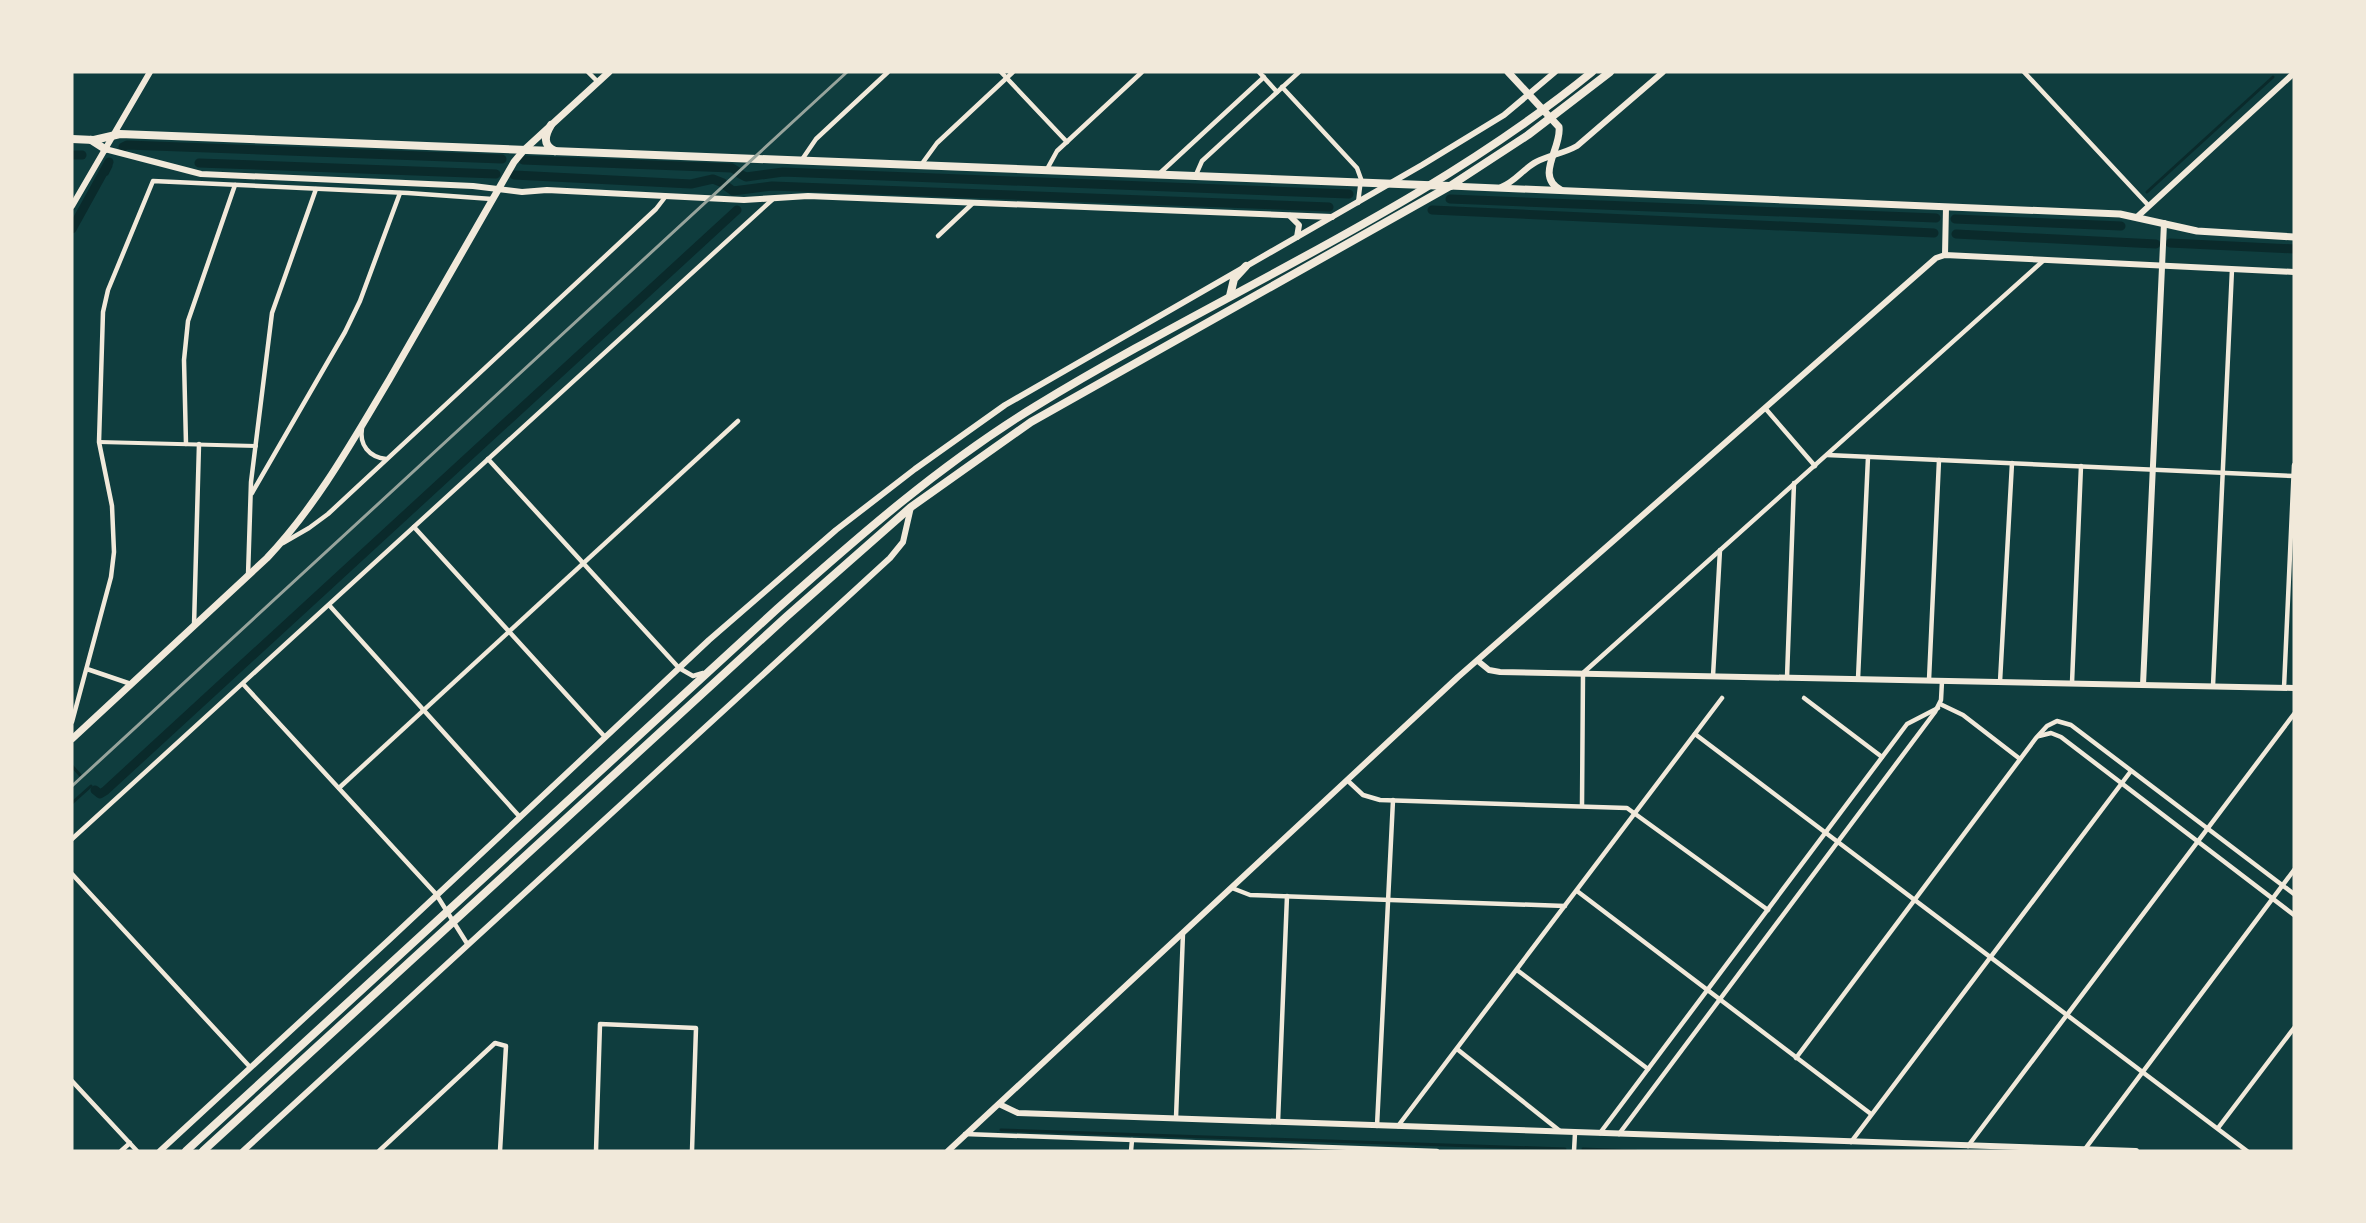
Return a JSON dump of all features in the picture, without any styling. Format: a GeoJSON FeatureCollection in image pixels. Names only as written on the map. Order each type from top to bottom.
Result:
{"type":"FeatureCollection","features":[{"type":"Feature","properties":{"kind":"main road"},"geometry":{"type":"LineString","coordinates":[[72,739],[280,544],[317,498],[362,425],[514,162],[524,150],[609,72]]}},
{"type":"Feature","properties":{"kind":"main road"},"geometry":{"type":"LineString","coordinates":[[1509,72],[1544,109],[1560,130],[1549,170],[1550,179],[1563,191]]}},
{"type":"Feature","properties":{"kind":"main road"},"geometry":{"type":"LineString","coordinates":[[186,1151],[880,518],[976,445],[1066,387],[1429,186],[1501,140],[1592,72]]}},
{"type":"Feature","properties":{"kind":"main road"},"geometry":{"type":"LineString","coordinates":[[203,1151],[793,610],[911,507],[980,456],[1055,407],[1450,186],[1551,117],[1610,72]]}},
{"type":"Feature","properties":{"kind":"main road"},"geometry":{"type":"LineString","coordinates":[[551,125],[547,132],[546,142],[551,149],[557,151]]}},
{"type":"Feature","properties":{"kind":"main road"},"geometry":{"type":"LineString","coordinates":[[72,139],[91,140],[114,135],[557,151],[1361,184],[1500,187],[2120,214],[2197,231],[2294,237]]}},
{"type":"Feature","properties":{"kind":"main road"},"geometry":{"type":"LineString","coordinates":[[91,140],[105,149]]}},
{"type":"Feature","properties":{"kind":"main road"},"geometry":{"type":"LineString","coordinates":[[1230,296],[1234,279],[1246,266]]}},
{"type":"Feature","properties":{"kind":"street"},"geometry":{"type":"LineString","coordinates":[[72,206],[150,72]]}},
{"type":"Feature","properties":{"kind":"street"},"geometry":{"type":"LineString","coordinates":[[588,72],[598,82]]}},
{"type":"Feature","properties":{"kind":"street"},"geometry":{"type":"LineString","coordinates":[[801,160],[816,139],[888,72]]}},
{"type":"Feature","properties":{"kind":"street"},"geometry":{"type":"LineString","coordinates":[[1001,72],[1066,142]]}},
{"type":"Feature","properties":{"kind":"street"},"geometry":{"type":"LineString","coordinates":[[921,165],[937,143],[1013,72]]}},
{"type":"Feature","properties":{"kind":"street"},"geometry":{"type":"LineString","coordinates":[[1046,171],[1053,155],[1142,72]]}},
{"type":"Feature","properties":{"kind":"street"},"geometry":{"type":"LineString","coordinates":[[1259,72],[1277,92]]}},
{"type":"Feature","properties":{"kind":"street"},"geometry":{"type":"LineString","coordinates":[[1195,177],[1202,161],[1299,72]]}},
{"type":"Feature","properties":{"kind":"street"},"geometry":{"type":"LineString","coordinates":[[160,1151],[679,668],[816,546],[984,419],[1053,376],[1333,217],[1496,121],[1555,72]]}},
{"type":"Feature","properties":{"kind":"street"},"geometry":{"type":"LineString","coordinates":[[1500,187],[1512,182],[1534,163],[1566,152],[1587,138],[1663,72]]}},
{"type":"Feature","properties":{"kind":"street"},"geometry":{"type":"LineString","coordinates":[[2024,72],[2149,206]]}},
{"type":"Feature","properties":{"kind":"street"},"geometry":{"type":"LineString","coordinates":[[2137,217],[2294,73]]}},
{"type":"Feature","properties":{"kind":"street"},"geometry":{"type":"LineString","coordinates":[[1158,175],[1264,77]]}},
{"type":"Feature","properties":{"kind":"street"},"geometry":{"type":"LineString","coordinates":[[1282,87],[1355,165],[1361,184],[1358,202]]}},
{"type":"Feature","properties":{"kind":"street"},"geometry":{"type":"LineString","coordinates":[[105,149],[201,174],[473,186],[522,192],[547,190],[589,194],[744,200],[808,196],[1333,217]]}},
{"type":"Feature","properties":{"kind":"street"},"geometry":{"type":"LineString","coordinates":[[1422,165],[1416,172],[1415,178],[1420,183],[1429,186]]}},
{"type":"Feature","properties":{"kind":"street"},"geometry":{"type":"LineString","coordinates":[[72,722],[111,578],[114,552],[112,506],[99,442],[105,301],[153,181],[494,199]]}},
{"type":"Feature","properties":{"kind":"street"},"geometry":{"type":"LineString","coordinates":[[186,444],[184,360],[188,321],[235,185]]}},
{"type":"Feature","properties":{"kind":"street"},"geometry":{"type":"LineString","coordinates":[[248,576],[250,496],[272,313],[316,189]]}},
{"type":"Feature","properties":{"kind":"street"},"geometry":{"type":"LineString","coordinates":[[250,496],[345,332],[360,301],[400,193]]}},
{"type":"Feature","properties":{"kind":"street"},"geometry":{"type":"LineString","coordinates":[[280,544],[320,521],[656,209],[666,196]]}},
{"type":"Feature","properties":{"kind":"street"},"geometry":{"type":"LineString","coordinates":[[72,840],[773,199]]}},
{"type":"Feature","properties":{"kind":"street"},"geometry":{"type":"LineString","coordinates":[[938,236],[973,203]]}},
{"type":"Feature","properties":{"kind":"street"},"geometry":{"type":"LineString","coordinates":[[1945,255],[1946,207]]}},
{"type":"Feature","properties":{"kind":"street"},"geometry":{"type":"LineString","coordinates":[[1290,216],[1299,225],[1296,238]]}},
{"type":"Feature","properties":{"kind":"street"},"geometry":{"type":"LineString","coordinates":[[2143,685],[2160,266],[2164,223]]}},
{"type":"Feature","properties":{"kind":"street"},"geometry":{"type":"LineString","coordinates":[[948,1151],[1478,661],[1933,260],[1945,255],[2294,272]]}},
{"type":"Feature","properties":{"kind":"street"},"geometry":{"type":"LineString","coordinates":[[1582,805],[1583,673],[2045,260]]}},
{"type":"Feature","properties":{"kind":"street"},"geometry":{"type":"LineString","coordinates":[[2213,686],[2232,269]]}},
{"type":"Feature","properties":{"kind":"street"},"geometry":{"type":"LineString","coordinates":[[1765,408],[1815,465]]}},
{"type":"Feature","properties":{"kind":"street"},"geometry":{"type":"LineString","coordinates":[[339,788],[738,421]]}},
{"type":"Feature","properties":{"kind":"street"},"geometry":{"type":"LineString","coordinates":[[362,425],[361,439],[366,449],[374,456],[386,459]]}},
{"type":"Feature","properties":{"kind":"street"},"geometry":{"type":"LineString","coordinates":[[99,442],[256,446]]}},
{"type":"Feature","properties":{"kind":"street"},"geometry":{"type":"LineString","coordinates":[[194,626],[200,444]]}},
{"type":"Feature","properties":{"kind":"street"},"geometry":{"type":"LineString","coordinates":[[1827,455],[2294,476]]}},
{"type":"Feature","properties":{"kind":"street"},"geometry":{"type":"LineString","coordinates":[[1858,679],[1868,457]]}},
{"type":"Feature","properties":{"kind":"street"},"geometry":{"type":"LineString","coordinates":[[488,459],[679,668],[693,676],[714,668]]}},
{"type":"Feature","properties":{"kind":"street"},"geometry":{"type":"LineString","coordinates":[[1929,680],[1939,460]]}},
{"type":"Feature","properties":{"kind":"street"},"geometry":{"type":"LineString","coordinates":[[2000,682],[2012,463]]}},
{"type":"Feature","properties":{"kind":"street"},"geometry":{"type":"LineString","coordinates":[[2284,688],[2294,465]]}},
{"type":"Feature","properties":{"kind":"street"},"geometry":{"type":"LineString","coordinates":[[2072,683],[2081,466]]}},
{"type":"Feature","properties":{"kind":"street"},"geometry":{"type":"LineString","coordinates":[[1786,678],[1794,483]]}},
{"type":"Feature","properties":{"kind":"street"},"geometry":{"type":"LineString","coordinates":[[243,1151],[890,558],[903,542],[911,507]]}},
{"type":"Feature","properties":{"kind":"street"},"geometry":{"type":"LineString","coordinates":[[414,527],[605,737]]}},
{"type":"Feature","properties":{"kind":"street"},"geometry":{"type":"LineString","coordinates":[[1713,676],[1720,550]]}},
{"type":"Feature","properties":{"kind":"street"},"geometry":{"type":"LineString","coordinates":[[329,605],[519,816]]}},
{"type":"Feature","properties":{"kind":"street"},"geometry":{"type":"LineString","coordinates":[[1478,661],[1485,668],[1494,671],[2294,688]]}},
{"type":"Feature","properties":{"kind":"street"},"geometry":{"type":"LineString","coordinates":[[87,669],[131,684]]}},
{"type":"Feature","properties":{"kind":"street"},"geometry":{"type":"LineString","coordinates":[[1619,1134],[1939,706],[1942,681]]}},
{"type":"Feature","properties":{"kind":"street"},"geometry":{"type":"LineString","coordinates":[[243,684],[436,894],[468,945]]}},
{"type":"Feature","properties":{"kind":"street"},"geometry":{"type":"LineString","coordinates":[[1398,1126],[1722,698]]}},
{"type":"Feature","properties":{"kind":"street"},"geometry":{"type":"LineString","coordinates":[[1804,698],[1882,758]]}},
{"type":"Feature","properties":{"kind":"street"},"geometry":{"type":"LineString","coordinates":[[1599,1134],[1911,721],[1939,706],[1963,715],[2020,759]]}},
{"type":"Feature","properties":{"kind":"street"},"geometry":{"type":"LineString","coordinates":[[1968,1146],[2293,714]]}},
{"type":"Feature","properties":{"kind":"street"},"geometry":{"type":"LineString","coordinates":[[1796,1058],[2036,738],[2052,723],[2061,721],[2066,723],[2294,894]]}},
{"type":"Feature","properties":{"kind":"street"},"geometry":{"type":"LineString","coordinates":[[2036,738],[2046,733],[2056,734],[2294,915]]}},
{"type":"Feature","properties":{"kind":"street"},"geometry":{"type":"LineString","coordinates":[[1695,734],[2247,1151]]}},
{"type":"Feature","properties":{"kind":"street"},"geometry":{"type":"LineString","coordinates":[[1851,1142],[2132,771]]}},
{"type":"Feature","properties":{"kind":"street"},"geometry":{"type":"LineString","coordinates":[[1347,780],[1368,797],[1393,800],[1622,806],[1636,812],[1768,910]]}},
{"type":"Feature","properties":{"kind":"street"},"geometry":{"type":"LineString","coordinates":[[1377,1126],[1393,800]]}},
{"type":"Feature","properties":{"kind":"street"},"geometry":{"type":"LineString","coordinates":[[2085,1149],[2294,870]]}},
{"type":"Feature","properties":{"kind":"street"},"geometry":{"type":"LineString","coordinates":[[72,874],[250,1067]]}},
{"type":"Feature","properties":{"kind":"street"},"geometry":{"type":"LineString","coordinates":[[1232,888],[1248,895],[1565,906]]}},
{"type":"Feature","properties":{"kind":"street"},"geometry":{"type":"LineString","coordinates":[[1576,891],[1870,1114]]}},
{"type":"Feature","properties":{"kind":"street"},"geometry":{"type":"LineString","coordinates":[[1278,1122],[1287,896]]}},
{"type":"Feature","properties":{"kind":"street"},"geometry":{"type":"LineString","coordinates":[[1176,1118],[1183,933]]}},
{"type":"Feature","properties":{"kind":"street"},"geometry":{"type":"LineString","coordinates":[[1517,970],[1648,1069]]}},
{"type":"Feature","properties":{"kind":"street"},"geometry":{"type":"LineString","coordinates":[[596,1151],[600,1024],[696,1028],[692,1151]]}},
{"type":"Feature","properties":{"kind":"street"},"geometry":{"type":"LineString","coordinates":[[2218,1128],[2294,1028]]}},
{"type":"Feature","properties":{"kind":"street"},"geometry":{"type":"LineString","coordinates":[[379,1151],[495,1042],[506,1046],[500,1151]]}},
{"type":"Feature","properties":{"kind":"street"},"geometry":{"type":"LineString","coordinates":[[1457,1049],[1562,1132]]}},
{"type":"Feature","properties":{"kind":"street"},"geometry":{"type":"LineString","coordinates":[[72,1081],[137,1151]]}},
{"type":"Feature","properties":{"kind":"street"},"geometry":{"type":"LineString","coordinates":[[999,1104],[1018,1113],[2136,1151]]}},
{"type":"Feature","properties":{"kind":"street"},"geometry":{"type":"LineString","coordinates":[[1574,1151],[1575,1133]]}},
{"type":"Feature","properties":{"kind":"street"},"geometry":{"type":"LineString","coordinates":[[965,1134],[1437,1151]]}},
{"type":"Feature","properties":{"kind":"street"},"geometry":{"type":"LineString","coordinates":[[1131,1151],[1132,1140]]}},
{"type":"Feature","properties":{"kind":"street"},"geometry":{"type":"LineString","coordinates":[[121,1151],[130,1143]]}},
{"type":"Feature","properties":{"kind":"waterway"},"geometry":{"type":"LineString","coordinates":[[2147,192],[2273,77]]}},
{"type":"Feature","properties":{"kind":"waterway"},"geometry":{"type":"LineString","coordinates":[[123,147],[127,145],[502,159]]}},
{"type":"Feature","properties":{"kind":"waterway"},"geometry":{"type":"LineString","coordinates":[[72,155],[82,155]]}},
{"type":"Feature","properties":{"kind":"waterway"},"geometry":{"type":"LineString","coordinates":[[523,160],[732,168],[737,171]]}},
{"type":"Feature","properties":{"kind":"waterway"},"geometry":{"type":"LineString","coordinates":[[72,229],[109,162]]}},
{"type":"Feature","properties":{"kind":"waterway"},"geometry":{"type":"LineString","coordinates":[[199,163],[496,174]]}},
{"type":"Feature","properties":{"kind":"waterway"},"geometry":{"type":"LineString","coordinates":[[103,175],[107,174],[111,166]]}},
{"type":"Feature","properties":{"kind":"waterway"},"geometry":{"type":"LineString","coordinates":[[740,174],[746,177],[783,172],[1349,194]]}},
{"type":"Feature","properties":{"kind":"waterway"},"geometry":{"type":"LineString","coordinates":[[514,175],[691,184],[713,179],[723,183]]}},
{"type":"Feature","properties":{"kind":"waterway"},"geometry":{"type":"LineString","coordinates":[[726,186],[733,191],[772,186],[1329,207]]}},
{"type":"Feature","properties":{"kind":"waterway"},"geometry":{"type":"LineString","coordinates":[[1450,199],[1936,218]]}},
{"type":"Feature","properties":{"kind":"waterway"},"geometry":{"type":"LineString","coordinates":[[95,790],[100,794],[105,791],[737,210]]}},
{"type":"Feature","properties":{"kind":"waterway"},"geometry":{"type":"LineString","coordinates":[[1432,210],[1934,233]]}},
{"type":"Feature","properties":{"kind":"waterway"},"geometry":{"type":"LineString","coordinates":[[1955,219],[2121,226]]}},
{"type":"Feature","properties":{"kind":"waterway"},"geometry":{"type":"LineString","coordinates":[[1956,234],[2156,244]]}},
{"type":"Feature","properties":{"kind":"waterway"},"geometry":{"type":"LineString","coordinates":[[2170,243],[2294,249]]}},
{"type":"Feature","properties":{"kind":"waterway"},"geometry":{"type":"LineString","coordinates":[[72,766],[80,775]]}},
{"type":"Feature","properties":{"kind":"waterway"},"geometry":{"type":"LineString","coordinates":[[72,803],[91,786]]}},
{"type":"Feature","properties":{"kind":"waterway"},"geometry":{"type":"LineString","coordinates":[[1001,1130],[1565,1149]]}},
{"type":"Feature","properties":{"kind":"waterway"},"geometry":{"type":"LineString","coordinates":[[1583,1149],[1636,1151]]}},
{"type":"Feature","properties":{"kind":"railway"},"geometry":{"type":"LineString","coordinates":[[72,786],[847,72]]}}]}
